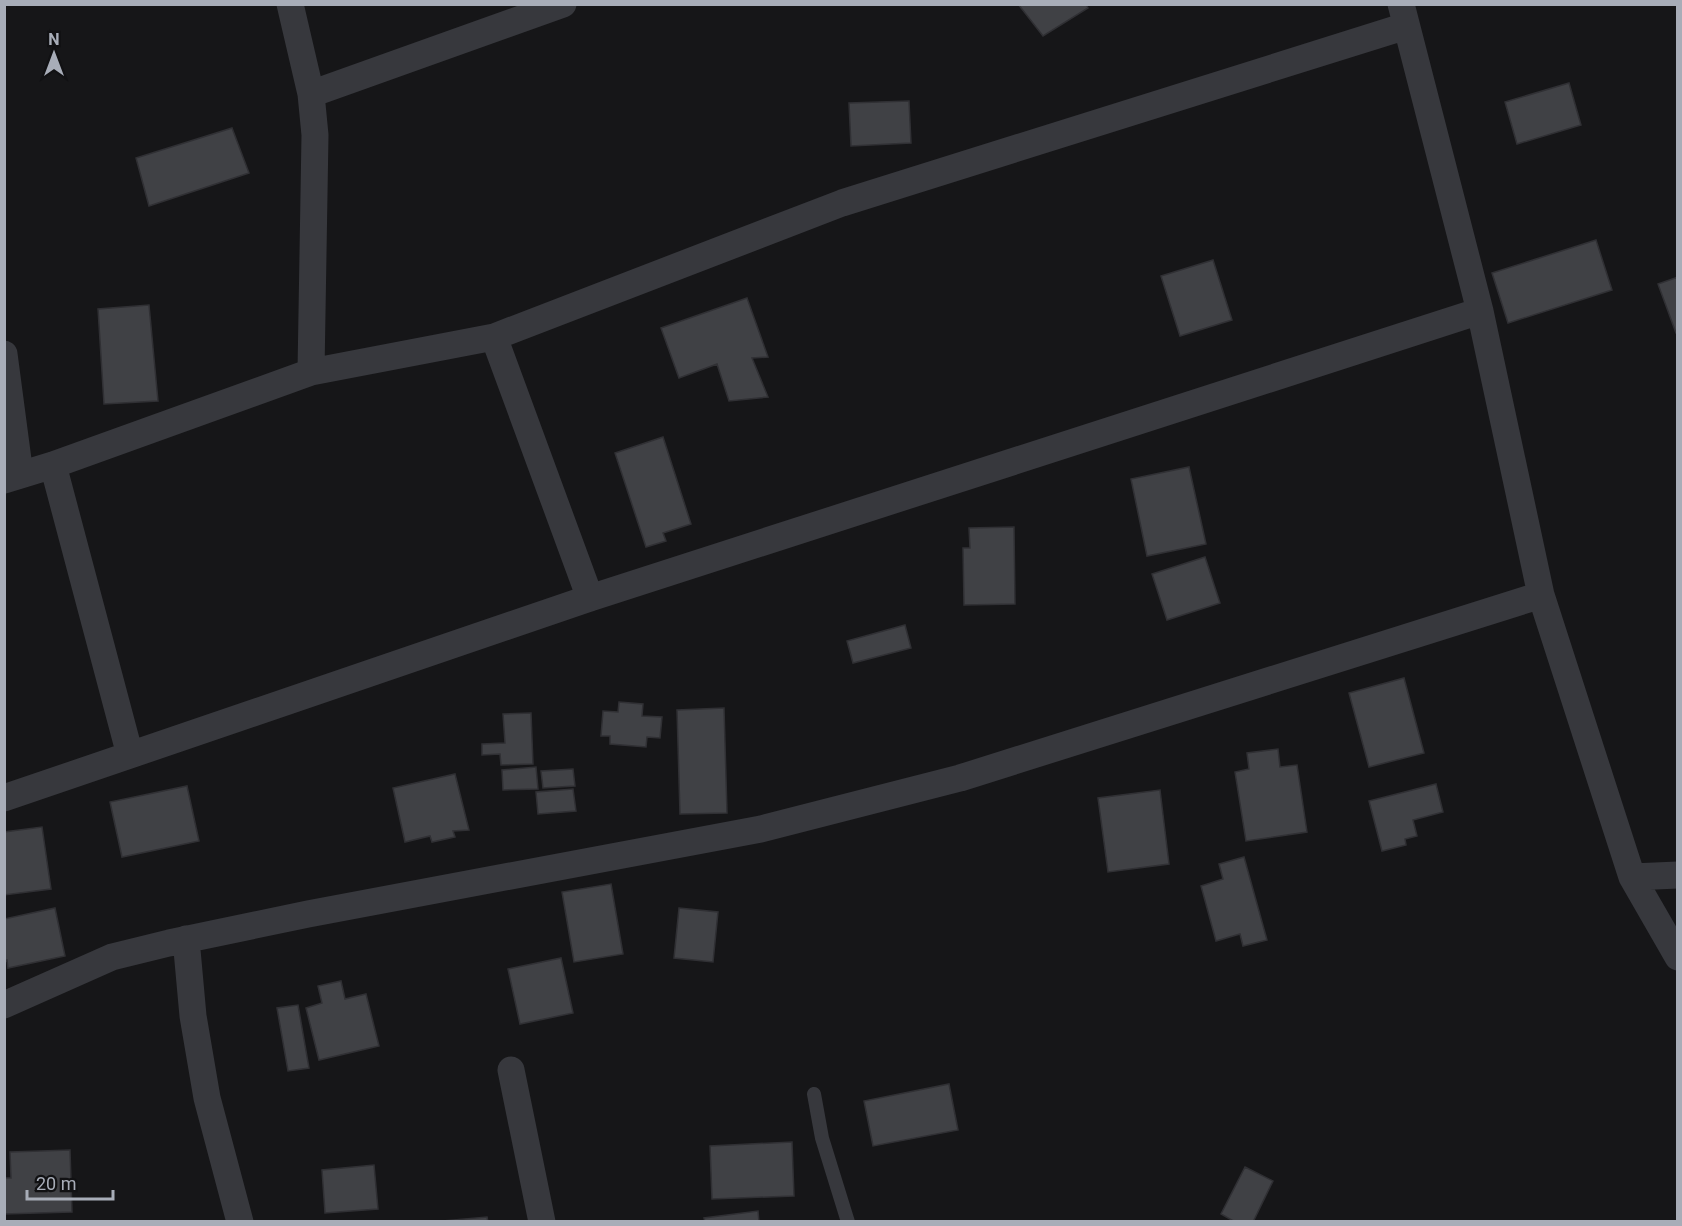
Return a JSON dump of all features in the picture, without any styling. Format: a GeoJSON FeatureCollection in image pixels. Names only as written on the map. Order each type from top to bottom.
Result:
{"type":"FeatureCollection","features":[{"type":"Feature","properties":{"kind":"street"},"geometry":{"type":"LineString","coordinates":[[290,4],[311,94],[316,161],[311,372]]}},
{"type":"Feature","properties":{"kind":"street"},"geometry":{"type":"LineString","coordinates":[[311,94],[563,4]]}},
{"type":"Feature","properties":{"kind":"street"},"geometry":{"type":"LineString","coordinates":[[4,354],[12,477],[54,465],[311,372],[494,337],[842,203],[1404,15],[1480,311],[1540,595],[1632,877],[1677,957]]}},
{"type":"Feature","properties":{"kind":"street"},"geometry":{"type":"LineString","coordinates":[[4,798],[590,598],[1480,311]]}},
{"type":"Feature","properties":{"kind":"street"},"geometry":{"type":"LineString","coordinates":[[494,337],[590,598]]}},
{"type":"Feature","properties":{"kind":"street"},"geometry":{"type":"LineString","coordinates":[[54,465],[130,755]]}},
{"type":"Feature","properties":{"kind":"street"},"geometry":{"type":"LineString","coordinates":[[4,1005],[112,957],[186,939],[761,830],[825,813],[971,774],[1540,595]]}},
{"type":"Feature","properties":{"kind":"street"},"geometry":{"type":"LineString","coordinates":[[1632,877],[1677,875]]}},
{"type":"Feature","properties":{"kind":"street"},"geometry":{"type":"LineString","coordinates":[[186,939],[193,1017],[207,1098],[240,1221]]}},
{"type":"Feature","properties":{"kind":"street"},"geometry":{"type":"LineString","coordinates":[[511,1070],[542,1221]]}},
{"type":"Feature","properties":{"kind":"lane"},"geometry":{"type":"LineString","coordinates":[[814,1094],[822,1138],[848,1221]]}},
{"type":"Feature","properties":{"kind":"building"},"geometry":{"type":"Polygon","coordinates":[[[1018,4],[1086,4],[1088,8],[1043,36],[1018,4]]]}},
{"type":"Feature","properties":{"kind":"building"},"geometry":{"type":"Polygon","coordinates":[[[1569,83],[1581,125],[1517,144],[1505,102],[1569,83]]]}},
{"type":"Feature","properties":{"kind":"building"},"geometry":{"type":"Polygon","coordinates":[[[909,101],[911,143],[851,146],[849,103],[909,101]]]}},
{"type":"Feature","properties":{"kind":"building"},"geometry":{"type":"Polygon","coordinates":[[[232,128],[249,173],[149,206],[136,158],[232,128]]]}},
{"type":"Feature","properties":{"kind":"building"},"geometry":{"type":"Polygon","coordinates":[[[1596,240],[1612,290],[1508,323],[1492,273],[1596,240]]]}},
{"type":"Feature","properties":{"kind":"building"},"geometry":{"type":"Polygon","coordinates":[[[1213,260],[1232,320],[1180,336],[1161,276],[1213,260]]]}},
{"type":"Feature","properties":{"kind":"building"},"geometry":{"type":"Polygon","coordinates":[[[1678,277],[1678,333],[1676,333],[1658,284],[1678,277]]]}},
{"type":"Feature","properties":{"kind":"building"},"geometry":{"type":"Polygon","coordinates":[[[747,298],[768,357],[752,358],[768,397],[729,401],[717,364],[679,378],[661,328],[747,298]]]}},
{"type":"Feature","properties":{"kind":"building"},"geometry":{"type":"Polygon","coordinates":[[[149,305],[158,401],[104,404],[98,309],[149,305]]]}},
{"type":"Feature","properties":{"kind":"building"},"geometry":{"type":"Polygon","coordinates":[[[663,437],[691,524],[663,533],[666,541],[646,547],[615,453],[663,437]]]}},
{"type":"Feature","properties":{"kind":"building"},"geometry":{"type":"Polygon","coordinates":[[[1189,467],[1206,544],[1147,556],[1131,479],[1189,467]]]}},
{"type":"Feature","properties":{"kind":"building"},"geometry":{"type":"Polygon","coordinates":[[[1014,527],[1015,604],[964,605],[963,548],[970,548],[969,528],[1014,527]]]}},
{"type":"Feature","properties":{"kind":"building"},"geometry":{"type":"Polygon","coordinates":[[[1205,557],[1220,603],[1167,620],[1152,574],[1205,557]]]}},
{"type":"Feature","properties":{"kind":"building"},"geometry":{"type":"Polygon","coordinates":[[[905,625],[911,648],[853,663],[847,641],[905,625]]]}},
{"type":"Feature","properties":{"kind":"building"},"geometry":{"type":"Polygon","coordinates":[[[1404,678],[1424,753],[1369,767],[1349,693],[1404,678]]]}},
{"type":"Feature","properties":{"kind":"building"},"geometry":{"type":"Polygon","coordinates":[[[619,702],[643,704],[642,716],[662,717],[660,738],[647,737],[646,747],[610,744],[610,736],[601,736],[603,711],[618,712],[619,702]]]}},
{"type":"Feature","properties":{"kind":"building"},"geometry":{"type":"Polygon","coordinates":[[[724,708],[727,813],[680,814],[677,710],[724,708]]]}},
{"type":"Feature","properties":{"kind":"building"},"geometry":{"type":"Polygon","coordinates":[[[531,713],[533,764],[501,765],[500,754],[482,755],[482,744],[505,743],[503,714],[531,713]]]}},
{"type":"Feature","properties":{"kind":"building"},"geometry":{"type":"Polygon","coordinates":[[[1278,749],[1280,767],[1297,765],[1307,832],[1246,841],[1235,772],[1249,769],[1247,753],[1278,749]]]}},
{"type":"Feature","properties":{"kind":"building"},"geometry":{"type":"Polygon","coordinates":[[[536,767],[538,789],[503,790],[502,770],[536,767]]]}},
{"type":"Feature","properties":{"kind":"building"},"geometry":{"type":"Polygon","coordinates":[[[573,769],[575,786],[543,788],[541,771],[573,769]]]}},
{"type":"Feature","properties":{"kind":"building"},"geometry":{"type":"Polygon","coordinates":[[[455,774],[469,830],[453,831],[455,837],[432,842],[430,836],[405,842],[393,788],[455,774]]]}},
{"type":"Feature","properties":{"kind":"building"},"geometry":{"type":"Polygon","coordinates":[[[1436,784],[1443,812],[1413,820],[1417,836],[1405,839],[1406,845],[1382,851],[1369,801],[1436,784]]]}},
{"type":"Feature","properties":{"kind":"building"},"geometry":{"type":"Polygon","coordinates":[[[187,786],[199,841],[122,857],[110,802],[187,786]]]}},
{"type":"Feature","properties":{"kind":"building"},"geometry":{"type":"Polygon","coordinates":[[[573,789],[576,811],[538,814],[536,792],[573,789]]]}},
{"type":"Feature","properties":{"kind":"building"},"geometry":{"type":"Polygon","coordinates":[[[1160,790],[1169,864],[1108,872],[1098,798],[1160,790]]]}},
{"type":"Feature","properties":{"kind":"building"},"geometry":{"type":"Polygon","coordinates":[[[42,827],[51,889],[4,895],[4,832],[42,827]]]}},
{"type":"Feature","properties":{"kind":"building"},"geometry":{"type":"Polygon","coordinates":[[[1244,857],[1267,940],[1243,946],[1240,934],[1216,941],[1201,886],[1223,879],[1219,864],[1244,857]]]}},
{"type":"Feature","properties":{"kind":"building"},"geometry":{"type":"Polygon","coordinates":[[[611,884],[623,954],[574,962],[562,892],[611,884]]]}},
{"type":"Feature","properties":{"kind":"building"},"geometry":{"type":"Polygon","coordinates":[[[55,908],[65,956],[8,968],[7,960],[4,961],[4,919],[55,908]]]}},
{"type":"Feature","properties":{"kind":"building"},"geometry":{"type":"Polygon","coordinates":[[[679,908],[718,912],[713,962],[674,958],[679,908]]]}},
{"type":"Feature","properties":{"kind":"building"},"geometry":{"type":"Polygon","coordinates":[[[561,958],[573,1013],[520,1024],[508,969],[561,958]]]}},
{"type":"Feature","properties":{"kind":"building"},"geometry":{"type":"Polygon","coordinates":[[[341,981],[345,999],[366,994],[379,1046],[319,1060],[306,1008],[322,1003],[318,986],[341,981]]]}},
{"type":"Feature","properties":{"kind":"building"},"geometry":{"type":"Polygon","coordinates":[[[298,1005],[309,1068],[288,1071],[277,1008],[298,1005]]]}},
{"type":"Feature","properties":{"kind":"building"},"geometry":{"type":"Polygon","coordinates":[[[949,1084],[958,1130],[873,1146],[864,1101],[949,1084]]]}},
{"type":"Feature","properties":{"kind":"building"},"geometry":{"type":"Polygon","coordinates":[[[792,1142],[794,1196],[712,1199],[710,1146],[792,1142]]]}},
{"type":"Feature","properties":{"kind":"building"},"geometry":{"type":"Polygon","coordinates":[[[70,1150],[72,1212],[4,1214],[4,1178],[11,1178],[10,1152],[70,1150]]]}},
{"type":"Feature","properties":{"kind":"building"},"geometry":{"type":"Polygon","coordinates":[[[374,1165],[378,1209],[325,1213],[322,1170],[374,1165]]]}},
{"type":"Feature","properties":{"kind":"building"},"geometry":{"type":"Polygon","coordinates":[[[1245,1167],[1273,1181],[1253,1222],[1235,1222],[1221,1214],[1245,1167]]]}},
{"type":"Feature","properties":{"kind":"building"},"geometry":{"type":"Polygon","coordinates":[[[758,1211],[759,1222],[705,1222],[704,1218],[758,1211]]]}},
{"type":"Feature","properties":{"kind":"building"},"geometry":{"type":"Polygon","coordinates":[[[487,1217],[488,1222],[431,1222],[487,1217]]]}}]}
